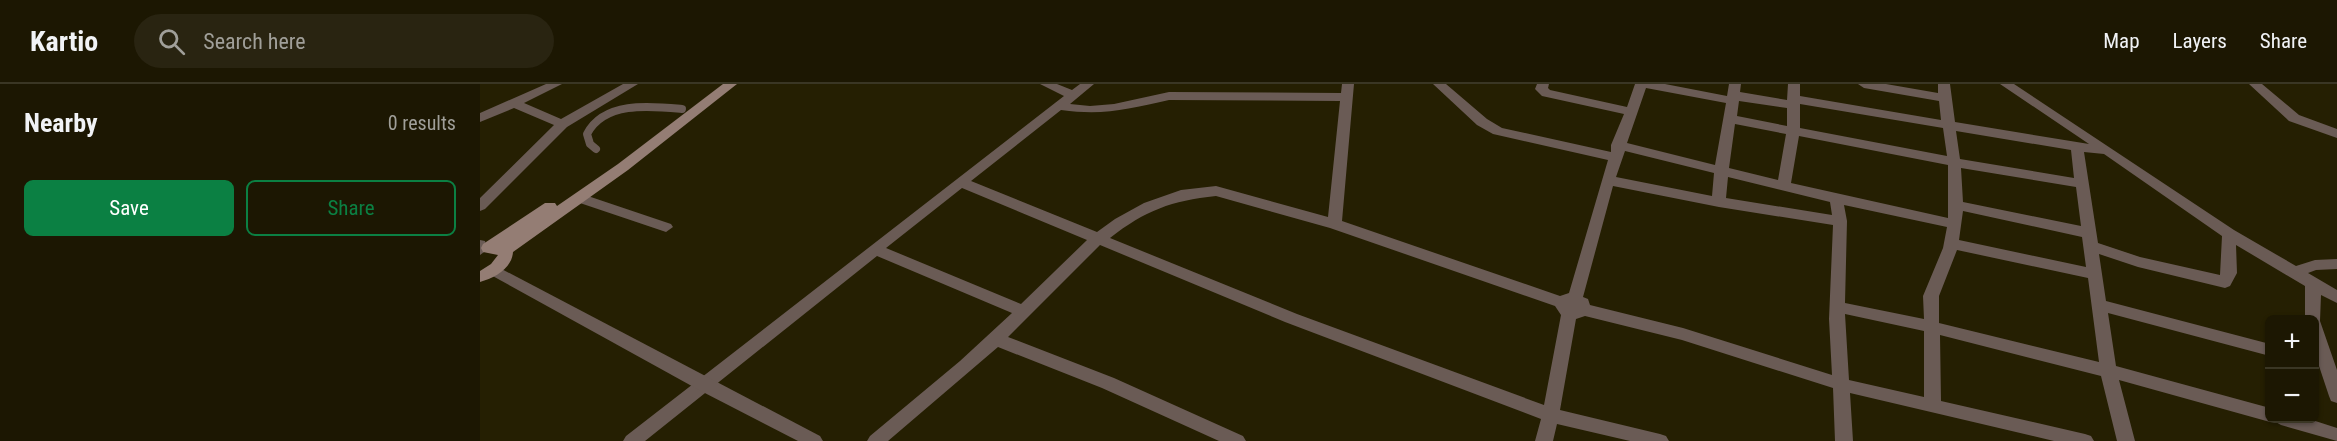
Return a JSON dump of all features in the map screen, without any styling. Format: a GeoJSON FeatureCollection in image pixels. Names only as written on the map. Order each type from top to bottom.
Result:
{"type":"FeatureCollection","features":[{"type":"Feature","properties":{"kind":"main road"},"geometry":{"type":"LineString","coordinates":[[482,248],[596,173],[714,84]]}},
{"type":"Feature","properties":{"kind":"main road"},"geometry":{"type":"LineString","coordinates":[[482,248],[503,251],[579,198],[731,84]]}},
{"type":"Feature","properties":{"kind":"main road"},"geometry":{"type":"LineString","coordinates":[[487,273],[506,257],[503,251]]}},
{"type":"Feature","properties":{"kind":"street"},"geometry":{"type":"LineString","coordinates":[[480,118],[556,84]]}},
{"type":"Feature","properties":{"kind":"street"},"geometry":{"type":"LineString","coordinates":[[480,206],[562,124],[632,84]]}},
{"type":"Feature","properties":{"kind":"street"},"geometry":{"type":"LineString","coordinates":[[1046,84],[1073,95]]}},
{"type":"Feature","properties":{"kind":"street"},"geometry":{"type":"LineString","coordinates":[[632,441],[1088,84]]}},
{"type":"Feature","properties":{"kind":"street"},"geometry":{"type":"LineString","coordinates":[[1439,84],[1482,122],[1498,131],[1720,171],[1836,200],[1954,224]]}},
{"type":"Feature","properties":{"kind":"street"},"geometry":{"type":"LineString","coordinates":[[1544,84],[1541,89],[1546,93],[1632,112]]}},
{"type":"Feature","properties":{"kind":"street"},"geometry":{"type":"LineString","coordinates":[[1544,441],[1572,306],[1616,151],[1641,84]]}},
{"type":"Feature","properties":{"kind":"street"},"geometry":{"type":"LineString","coordinates":[[1646,84],[1734,93],[2107,150]]}},
{"type":"Feature","properties":{"kind":"street"},"geometry":{"type":"LineString","coordinates":[[1784,186],[1793,130],[1794,84]]}},
{"type":"Feature","properties":{"kind":"street"},"geometry":{"type":"LineString","coordinates":[[1864,84],[1944,91],[1954,162],[1957,205],[1952,244],[1947,261],[1934,286],[1931,326],[1933,406]]}},
{"type":"Feature","properties":{"kind":"street"},"geometry":{"type":"LineString","coordinates":[[2006,84],[2229,234],[2337,297]]}},
{"type":"Feature","properties":{"kind":"street"},"geometry":{"type":"LineString","coordinates":[[2255,84],[2294,118],[2337,134]]}},
{"type":"Feature","properties":{"kind":"street"},"geometry":{"type":"LineString","coordinates":[[1059,106],[1090,110],[1114,108],[1169,96],[1348,91],[1335,224]]}},
{"type":"Feature","properties":{"kind":"street"},"geometry":{"type":"LineString","coordinates":[[1719,202],[1720,171],[1734,93]]}},
{"type":"Feature","properties":{"kind":"street"},"geometry":{"type":"LineString","coordinates":[[514,103],[562,124]]}},
{"type":"Feature","properties":{"kind":"street"},"geometry":{"type":"LineString","coordinates":[[1731,119],[2083,184]]}},
{"type":"Feature","properties":{"kind":"street"},"geometry":{"type":"LineString","coordinates":[[2077,147],[2108,369],[2126,441]]}},
{"type":"Feature","properties":{"kind":"street"},"geometry":{"type":"LineString","coordinates":[[1608,180],[1719,202],[1840,221]]}},
{"type":"Feature","properties":{"kind":"street"},"geometry":{"type":"LineString","coordinates":[[961,182],[1291,318],[1551,415],[1660,441]]}},
{"type":"Feature","properties":{"kind":"street"},"geometry":{"type":"LineString","coordinates":[[876,441],[995,339],[1096,239],[1145,209],[1197,191],[1216,191],[1335,224],[1572,306],[1683,334],[1843,385],[2085,441]]}},
{"type":"Feature","properties":{"kind":"street"},"geometry":{"type":"LineString","coordinates":[[579,198],[666,227]]}},
{"type":"Feature","properties":{"kind":"street"},"geometry":{"type":"LineString","coordinates":[[1836,200],[1840,221],[1838,319],[1844,441]]}},
{"type":"Feature","properties":{"kind":"street"},"geometry":{"type":"LineString","coordinates":[[1957,205],[2090,240],[2138,262],[2225,282],[2229,273],[2229,234]]}},
{"type":"Feature","properties":{"kind":"street"},"geometry":{"type":"LineString","coordinates":[[1952,244],[2095,273]]}},
{"type":"Feature","properties":{"kind":"street"},"geometry":{"type":"LineString","coordinates":[[876,250],[1022,311]]}},
{"type":"Feature","properties":{"kind":"street"},"geometry":{"type":"LineString","coordinates":[[2293,273],[2315,265],[2337,264]]}},
{"type":"Feature","properties":{"kind":"street"},"geometry":{"type":"LineString","coordinates":[[487,273],[814,441]]}},
{"type":"Feature","properties":{"kind":"street"},"geometry":{"type":"LineString","coordinates":[[2313,285],[2313,315]]}},
{"type":"Feature","properties":{"kind":"street"},"geometry":{"type":"LineString","coordinates":[[2099,304],[2265,349]]}},
{"type":"Feature","properties":{"kind":"street"},"geometry":{"type":"LineString","coordinates":[[1839,307],[1931,326],[2108,369],[2265,414]]}},
{"type":"Feature","properties":{"kind":"street"},"geometry":{"type":"LineString","coordinates":[[995,339],[1108,383],[1237,441]]}},
{"type":"Feature","properties":{"kind":"street"},"geometry":{"type":"LineString","coordinates":[[2319,341],[2337,396]]}},
{"type":"Feature","properties":{"kind":"street"},"geometry":{"type":"LineString","coordinates":[[2297,423],[2337,435]]}},
{"type":"Feature","properties":{"kind":"lane"},"geometry":{"type":"LineString","coordinates":[[596,149],[590,144],[587,134],[593,122],[607,115],[648,105],[682,109]]}}]}
